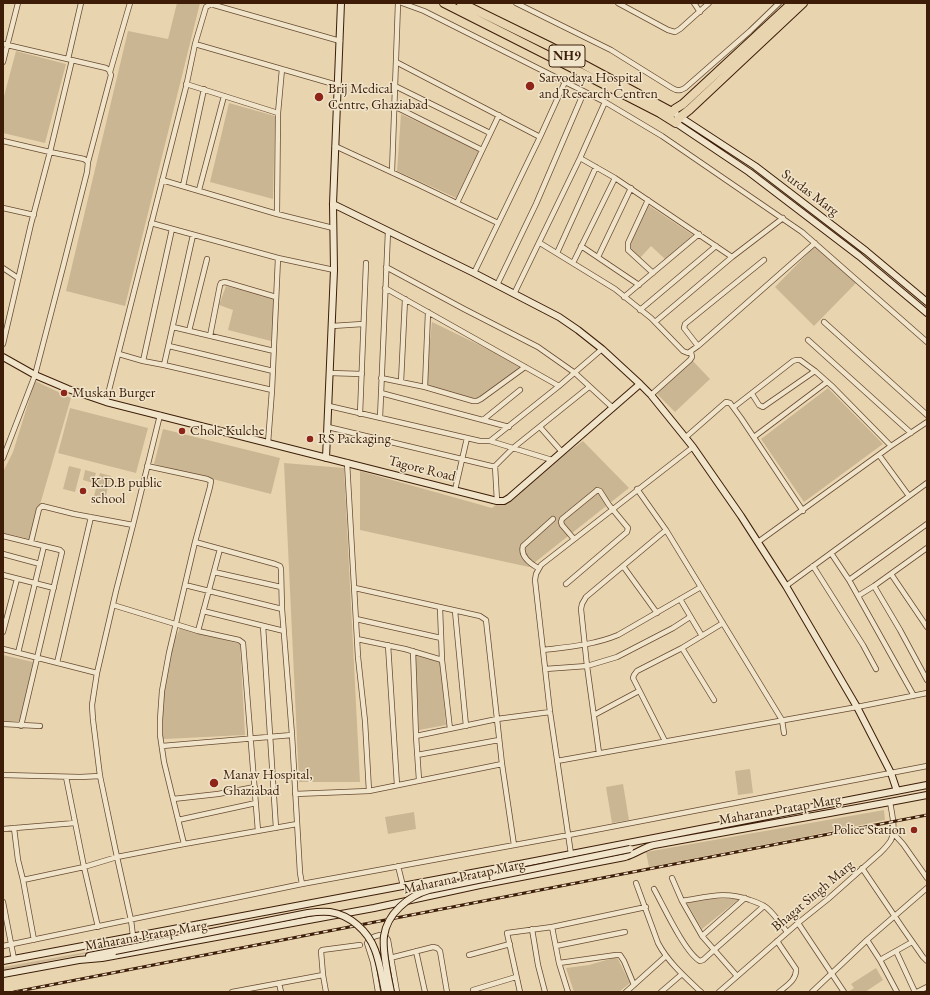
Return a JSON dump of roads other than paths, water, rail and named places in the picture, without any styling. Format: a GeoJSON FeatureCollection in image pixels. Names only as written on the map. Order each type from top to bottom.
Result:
{"type":"FeatureCollection","features":[{"type":"Feature","properties":{"kind":"highway","name":"NH9"},"geometry":{"type":"LineString","coordinates":[[444,3],[670,115]]}},
{"type":"Feature","properties":{"kind":"highway","name":"NH9"},"geometry":{"type":"LineString","coordinates":[[461,3],[549,46],[678,120]]}},
{"type":"Feature","properties":{"kind":"highway"},"geometry":{"type":"LineString","coordinates":[[670,115],[792,3]]}},
{"type":"Feature","properties":{"kind":"highway"},"geometry":{"type":"LineString","coordinates":[[678,120],[803,3]]}},
{"type":"Feature","properties":{"kind":"street"},"geometry":{"type":"LineString","coordinates":[[3,62],[5,44],[18,3]]}},
{"type":"Feature","properties":{"kind":"street"},"geometry":{"type":"LineString","coordinates":[[3,344],[50,152],[81,3]]}},
{"type":"Feature","properties":{"kind":"street"},"geometry":{"type":"LineString","coordinates":[[3,458],[35,375],[87,172],[88,162],[111,75],[110,72],[130,3]]}},
{"type":"Feature","properties":{"kind":"street"},"geometry":{"type":"LineString","coordinates":[[326,458],[334,270],[333,204],[341,3]]}},
{"type":"Feature","properties":{"kind":"street"},"geometry":{"type":"LineString","coordinates":[[392,172],[398,3]]}},
{"type":"Feature","properties":{"kind":"street"},"geometry":{"type":"LineString","coordinates":[[402,3],[424,10],[606,102],[662,136],[783,218],[815,243],[927,342]]}},
{"type":"Feature","properties":{"kind":"street"},"geometry":{"type":"LineString","coordinates":[[516,3],[611,50],[672,88],[681,91],[689,99]]}},
{"type":"Feature","properties":{"kind":"street"},"geometry":{"type":"LineString","coordinates":[[618,3],[668,30],[675,32],[710,3]]}},
{"type":"Feature","properties":{"kind":"street"},"geometry":{"type":"LineString","coordinates":[[694,3],[700,12]]}},
{"type":"Feature","properties":{"kind":"street"},"geometry":{"type":"LineString","coordinates":[[106,402],[195,44],[206,7],[211,4],[340,41]]}},
{"type":"Feature","properties":{"kind":"street"},"geometry":{"type":"LineString","coordinates":[[681,91],[776,4],[782,12]]}},
{"type":"Feature","properties":{"kind":"street"},"geometry":{"type":"LineString","coordinates":[[5,44],[106,68],[110,72]]}},
{"type":"Feature","properties":{"kind":"street"},"geometry":{"type":"LineString","coordinates":[[195,44],[337,85]]}},
{"type":"Feature","properties":{"kind":"street"},"geometry":{"type":"LineString","coordinates":[[396,62],[540,137]]}},
{"type":"Feature","properties":{"kind":"street"},"geometry":{"type":"LineString","coordinates":[[276,214],[278,113],[282,69]]}},
{"type":"Feature","properties":{"kind":"street"},"geometry":{"type":"LineString","coordinates":[[474,273],[565,82]]}},
{"type":"Feature","properties":{"kind":"street"},"geometry":{"type":"LineString","coordinates":[[186,84],[278,113]]}},
{"type":"Feature","properties":{"kind":"street"},"geometry":{"type":"LineString","coordinates":[[395,86],[490,133]]}},
{"type":"Feature","properties":{"kind":"street"},"geometry":{"type":"LineString","coordinates":[[183,186],[204,89]]}},
{"type":"Feature","properties":{"kind":"street"},"geometry":{"type":"LineString","coordinates":[[497,285],[536,204],[584,92]]}},
{"type":"Feature","properties":{"kind":"street"},"geometry":{"type":"LineString","coordinates":[[198,190],[224,96]]}},
{"type":"Feature","properties":{"kind":"street"},"geometry":{"type":"LineString","coordinates":[[514,294],[606,102]]}},
{"type":"Feature","properties":{"kind":"street"},"geometry":{"type":"LineString","coordinates":[[394,106],[482,150]]}},
{"type":"Feature","properties":{"kind":"street"},"geometry":{"type":"LineString","coordinates":[[457,203],[498,115]]}},
{"type":"Feature","properties":{"kind":"street","name":"Surdas Marg"},"geometry":{"type":"LineString","coordinates":[[678,120],[755,166],[866,251],[927,302]]}},
{"type":"Feature","properties":{"kind":"street","name":"Surdas Marg"},"geometry":{"type":"LineString","coordinates":[[678,120],[859,256],[927,313]]}},
{"type":"Feature","properties":{"kind":"street"},"geometry":{"type":"LineString","coordinates":[[3,140],[50,152],[70,155],[84,159],[88,162]]}},
{"type":"Feature","properties":{"kind":"street"},"geometry":{"type":"LineString","coordinates":[[335,146],[498,223]]}},
{"type":"Feature","properties":{"kind":"street"},"geometry":{"type":"LineString","coordinates":[[580,158],[631,188],[732,257]]}},
{"type":"Feature","properties":{"kind":"street"},"geometry":{"type":"LineString","coordinates":[[557,253],[596,167]]}},
{"type":"Feature","properties":{"kind":"street"},"geometry":{"type":"LineString","coordinates":[[573,262],[614,178]]}},
{"type":"Feature","properties":{"kind":"street"},"geometry":{"type":"LineString","coordinates":[[162,180],[276,214],[333,228]]}},
{"type":"Feature","properties":{"kind":"street"},"geometry":{"type":"LineString","coordinates":[[598,257],[631,188]]}},
{"type":"Feature","properties":{"kind":"street"},"geometry":{"type":"LineString","coordinates":[[648,200],[627,247],[628,250],[653,273]]}},
{"type":"Feature","properties":{"kind":"street"},"geometry":{"type":"LineString","coordinates":[[333,204],[474,273],[559,317],[602,349],[651,395],[686,437],[741,516],[786,586],[857,707],[891,773],[897,791]]}},
{"type":"Feature","properties":{"kind":"street"},"geometry":{"type":"LineString","coordinates":[[3,208],[34,215]]}},
{"type":"Feature","properties":{"kind":"street"},"geometry":{"type":"LineString","coordinates":[[655,322],[732,257],[783,218]]}},
{"type":"Feature","properties":{"kind":"street"},"geometry":{"type":"LineString","coordinates":[[151,223],[278,258],[334,270]]}},
{"type":"Feature","properties":{"kind":"street"},"geometry":{"type":"LineString","coordinates":[[143,361],[172,229]]}},
{"type":"Feature","properties":{"kind":"street"},"geometry":{"type":"LineString","coordinates":[[380,418],[388,231]]}},
{"type":"Feature","properties":{"kind":"street"},"geometry":{"type":"LineString","coordinates":[[624,297],[699,234]]}},
{"type":"Feature","properties":{"kind":"street"},"geometry":{"type":"LineString","coordinates":[[164,365],[193,235]]}},
{"type":"Feature","properties":{"kind":"street"},"geometry":{"type":"LineString","coordinates":[[540,242],[615,289],[655,322],[683,351],[688,353],[698,346],[815,243]]}},
{"type":"Feature","properties":{"kind":"street"},"geometry":{"type":"LineString","coordinates":[[581,246],[639,285]]}},
{"type":"Feature","properties":{"kind":"street"},"geometry":{"type":"LineString","coordinates":[[640,310],[716,246]]}},
{"type":"Feature","properties":{"kind":"street"},"geometry":{"type":"LineString","coordinates":[[268,443],[278,258]]}},
{"type":"Feature","properties":{"kind":"street"},"geometry":{"type":"LineString","coordinates":[[189,331],[207,259]]}},
{"type":"Feature","properties":{"kind":"street"},"geometry":{"type":"LineString","coordinates":[[698,346],[684,328],[685,324],[764,260]]}},
{"type":"Feature","properties":{"kind":"street"},"geometry":{"type":"LineString","coordinates":[[360,414],[366,262]]}},
{"type":"Feature","properties":{"kind":"street"},"geometry":{"type":"LineString","coordinates":[[3,268],[18,278]]}},
{"type":"Feature","properties":{"kind":"street"},"geometry":{"type":"LineString","coordinates":[[386,268],[464,309],[532,342],[575,373],[613,408]]}},
{"type":"Feature","properties":{"kind":"street"},"geometry":{"type":"LineString","coordinates":[[210,336],[221,283],[225,282],[276,298]]}},
{"type":"Feature","properties":{"kind":"street"},"geometry":{"type":"LineString","coordinates":[[386,288],[559,386]]}},
{"type":"Feature","properties":{"kind":"street"},"geometry":{"type":"LineString","coordinates":[[401,382],[405,299]]}},
{"type":"Feature","properties":{"kind":"street"},"geometry":{"type":"LineString","coordinates":[[425,387],[428,312]]}},
{"type":"Feature","properties":{"kind":"street"},"geometry":{"type":"LineString","coordinates":[[824,322],[927,415]]}},
{"type":"Feature","properties":{"kind":"street"},"geometry":{"type":"LineString","coordinates":[[332,326],[363,324]]}},
{"type":"Feature","properties":{"kind":"street"},"geometry":{"type":"LineString","coordinates":[[173,327],[274,351]]}},
{"type":"Feature","properties":{"kind":"street"},"geometry":{"type":"LineString","coordinates":[[808,340],[911,433]]}},
{"type":"Feature","properties":{"kind":"street"},"geometry":{"type":"LineString","coordinates":[[168,346],[273,371]]}},
{"type":"Feature","properties":{"kind":"street"},"geometry":{"type":"LineString","coordinates":[[490,441],[575,373],[602,349]]}},
{"type":"Feature","properties":{"kind":"street"},"geometry":{"type":"LineString","coordinates":[[651,395],[690,360],[692,357],[691,352]]}},
{"type":"Feature","properties":{"kind":"street"},"geometry":{"type":"LineString","coordinates":[[118,354],[272,390]]}},
{"type":"Feature","properties":{"kind":"street","name":"Tagore Road"},"geometry":{"type":"LineString","coordinates":[[3,357],[35,375],[68,389],[106,402],[497,501]]}},
{"type":"Feature","properties":{"kind":"street"},"geometry":{"type":"LineString","coordinates":[[734,407],[793,361],[800,360],[827,382],[891,446]]}},
{"type":"Feature","properties":{"kind":"street"},"geometry":{"type":"LineString","coordinates":[[381,378],[425,387],[477,401],[526,367]]}},
{"type":"Feature","properties":{"kind":"street"},"geometry":{"type":"LineString","coordinates":[[752,394],[759,405],[763,407],[815,371]]}},
{"type":"Feature","properties":{"kind":"street"},"geometry":{"type":"LineString","coordinates":[[330,373],[362,374]]}},
{"type":"Feature","properties":{"kind":"street"},"geometry":{"type":"LineString","coordinates":[[754,437],[827,382]]}},
{"type":"Feature","properties":{"kind":"street"},"geometry":{"type":"LineString","coordinates":[[589,387],[513,448],[495,466],[497,501],[504,501],[509,498],[640,384]]}},
{"type":"Feature","properties":{"kind":"street"},"geometry":{"type":"LineString","coordinates":[[483,420],[520,390]]}},
{"type":"Feature","properties":{"kind":"street"},"geometry":{"type":"LineString","coordinates":[[381,393],[509,427]]}},
{"type":"Feature","properties":{"kind":"street"},"geometry":{"type":"LineString","coordinates":[[686,437],[726,402],[730,403],[803,511]]}},
{"type":"Feature","properties":{"kind":"street"},"geometry":{"type":"LineString","coordinates":[[329,406],[480,442],[490,441],[552,460]]}},
{"type":"Feature","properties":{"kind":"street"},"geometry":{"type":"LineString","coordinates":[[132,936],[131,920],[100,776],[92,705],[97,673],[116,591],[134,525],[160,415]]}},
{"type":"Feature","properties":{"kind":"street"},"geometry":{"type":"LineString","coordinates":[[758,542],[803,511],[891,446],[927,422]]}},
{"type":"Feature","properties":{"kind":"street"},"geometry":{"type":"LineString","coordinates":[[540,426],[562,452]]}},
{"type":"Feature","properties":{"kind":"street"},"geometry":{"type":"LineString","coordinates":[[328,427],[495,466]]}},
{"type":"Feature","properties":{"kind":"street"},"geometry":{"type":"LineString","coordinates":[[455,490],[467,438]]}},
{"type":"Feature","properties":{"kind":"street"},"geometry":{"type":"LineString","coordinates":[[571,854],[550,712],[535,580],[536,574],[541,565],[693,447]]}},
{"type":"Feature","properties":{"kind":"street"},"geometry":{"type":"LineString","coordinates":[[879,455],[909,496]]}},
{"type":"Feature","properties":{"kind":"street"},"geometry":{"type":"LineString","coordinates":[[346,462],[357,639],[365,721],[369,791]]}},
{"type":"Feature","properties":{"kind":"street"},"geometry":{"type":"LineString","coordinates":[[147,466],[211,481],[175,624],[162,691],[160,735],[164,762],[184,844]]}},
{"type":"Feature","properties":{"kind":"street"},"geometry":{"type":"LineString","coordinates":[[786,586],[927,483]]}},
{"type":"Feature","properties":{"kind":"street"},"geometry":{"type":"LineString","coordinates":[[637,489],[666,530],[782,720],[784,733]]}},
{"type":"Feature","properties":{"kind":"street"},"geometry":{"type":"LineString","coordinates":[[566,584],[628,530],[628,527],[598,490],[562,519],[562,525],[574,539]]}},
{"type":"Feature","properties":{"kind":"street"},"geometry":{"type":"LineString","coordinates":[[31,542],[39,509],[42,506],[74,514],[134,525]]}},
{"type":"Feature","properties":{"kind":"street"},"geometry":{"type":"LineString","coordinates":[[57,663],[91,517]]}},
{"type":"Feature","properties":{"kind":"street"},"geometry":{"type":"LineString","coordinates":[[538,568],[529,562],[522,551],[522,546],[553,519]]}},
{"type":"Feature","properties":{"kind":"street"},"geometry":{"type":"LineString","coordinates":[[849,580],[927,524]]}},
{"type":"Feature","properties":{"kind":"street"},"geometry":{"type":"LineString","coordinates":[[599,753],[581,609],[583,600],[666,530]]}},
{"type":"Feature","properties":{"kind":"street"},"geometry":{"type":"LineString","coordinates":[[3,536],[62,551],[21,726]]}},
{"type":"Feature","properties":{"kind":"street"},"geometry":{"type":"LineString","coordinates":[[195,542],[278,565],[281,569],[282,610],[302,884]]}},
{"type":"Feature","properties":{"kind":"street"},"geometry":{"type":"LineString","coordinates":[[18,653],[44,546]]}},
{"type":"Feature","properties":{"kind":"street"},"geometry":{"type":"LineString","coordinates":[[858,596],[927,548]]}},
{"type":"Feature","properties":{"kind":"street"},"geometry":{"type":"LineString","coordinates":[[198,631],[220,549]]}},
{"type":"Feature","properties":{"kind":"street"},"geometry":{"type":"LineString","coordinates":[[830,553],[849,580],[914,696]]}},
{"type":"Feature","properties":{"kind":"street"},"geometry":{"type":"LineString","coordinates":[[3,554],[40,564]]}},
{"type":"Feature","properties":{"kind":"street"},"geometry":{"type":"LineString","coordinates":[[623,566],[657,613]]}},
{"type":"Feature","properties":{"kind":"street"},"geometry":{"type":"LineString","coordinates":[[813,566],[863,645],[876,669]]}},
{"type":"Feature","properties":{"kind":"street"},"geometry":{"type":"LineString","coordinates":[[214,572],[282,587]]}},
{"type":"Feature","properties":{"kind":"street"},"geometry":{"type":"LineString","coordinates":[[891,574],[927,627]]}},
{"type":"Feature","properties":{"kind":"street"},"geometry":{"type":"LineString","coordinates":[[3,575],[54,588]]}},
{"type":"Feature","properties":{"kind":"street"},"geometry":{"type":"LineString","coordinates":[[3,632],[17,579]]}},
{"type":"Feature","properties":{"kind":"street"},"geometry":{"type":"LineString","coordinates":[[185,585],[282,610]]}},
{"type":"Feature","properties":{"kind":"street"},"geometry":{"type":"LineString","coordinates":[[874,586],[927,680]]}},
{"type":"Feature","properties":{"kind":"street"},"geometry":{"type":"LineString","coordinates":[[543,650],[585,645],[618,636],[701,587]]}},
{"type":"Feature","properties":{"kind":"street"},"geometry":{"type":"LineString","coordinates":[[355,588],[480,616],[486,620],[499,740],[514,845]]}},
{"type":"Feature","properties":{"kind":"street"},"geometry":{"type":"LineString","coordinates":[[680,600],[702,636]]}},
{"type":"Feature","properties":{"kind":"street"},"geometry":{"type":"LineString","coordinates":[[113,605],[198,631],[242,641],[258,831]]}},
{"type":"Feature","properties":{"kind":"street"},"geometry":{"type":"LineString","coordinates":[[440,608],[442,660],[450,729]]}},
{"type":"Feature","properties":{"kind":"street"},"geometry":{"type":"LineString","coordinates":[[203,611],[284,631]]}},
{"type":"Feature","properties":{"kind":"street"},"geometry":{"type":"LineString","coordinates":[[455,611],[466,726]]}},
{"type":"Feature","properties":{"kind":"street"},"geometry":{"type":"LineString","coordinates":[[545,669],[587,666],[618,657],[673,628],[690,617]]}},
{"type":"Feature","properties":{"kind":"street"},"geometry":{"type":"LineString","coordinates":[[356,619],[441,638]]}},
{"type":"Feature","properties":{"kind":"street"},"geometry":{"type":"LineString","coordinates":[[665,741],[639,691],[633,678],[634,675],[637,671],[682,648],[723,623]]}},
{"type":"Feature","properties":{"kind":"street"},"geometry":{"type":"LineString","coordinates":[[263,626],[276,828]]}},
{"type":"Feature","properties":{"kind":"street"},"geometry":{"type":"LineString","coordinates":[[357,639],[413,651],[442,660]]}},
{"type":"Feature","properties":{"kind":"street"},"geometry":{"type":"LineString","coordinates":[[388,645],[397,785]]}},
{"type":"Feature","properties":{"kind":"street"},"geometry":{"type":"LineString","coordinates":[[682,648],[714,700]]}},
{"type":"Feature","properties":{"kind":"street"},"geometry":{"type":"LineString","coordinates":[[3,649],[97,673]]}},
{"type":"Feature","properties":{"kind":"street"},"geometry":{"type":"LineString","coordinates":[[413,651],[419,780]]}},
{"type":"Feature","properties":{"kind":"street"},"geometry":{"type":"LineString","coordinates":[[594,715],[639,691]]}},
{"type":"Feature","properties":{"kind":"street"},"geometry":{"type":"LineString","coordinates":[[557,761],[927,693]]}},
{"type":"Feature","properties":{"kind":"street"},"geometry":{"type":"LineString","coordinates":[[416,736],[497,720],[550,712]]}},
{"type":"Feature","properties":{"kind":"street"},"geometry":{"type":"LineString","coordinates":[[3,724],[40,726]]}},
{"type":"Feature","properties":{"kind":"street"},"geometry":{"type":"LineString","coordinates":[[162,746],[292,735]]}},
{"type":"Feature","properties":{"kind":"street"},"geometry":{"type":"LineString","coordinates":[[417,755],[499,740]]}},
{"type":"Feature","properties":{"kind":"street"},"geometry":{"type":"LineString","coordinates":[[296,794],[369,791],[502,764]]}},
{"type":"Feature","properties":{"kind":"street"},"geometry":{"type":"LineString","coordinates":[[3,946],[302,884],[569,835],[927,766]]}},
{"type":"Feature","properties":{"kind":"street"},"geometry":{"type":"LineString","coordinates":[[3,775],[80,777],[100,776]]}},
{"type":"Feature","properties":{"kind":"street"},"geometry":{"type":"LineString","coordinates":[[66,776],[84,867],[98,927]]}},
{"type":"Feature","properties":{"kind":"street","name":"Maharana Pratap Marg"},"geometry":{"type":"LineString","coordinates":[[3,961],[419,883],[927,785]]}},
{"type":"Feature","properties":{"kind":"street"},"geometry":{"type":"LineString","coordinates":[[173,799],[218,794],[255,787]]}},
{"type":"Feature","properties":{"kind":"street","name":"Maharana Pratap Marg"},"geometry":{"type":"LineString","coordinates":[[3,974],[60,963],[102,958],[374,908],[625,857],[654,845],[927,795]]}},
{"type":"Feature","properties":{"kind":"street"},"geometry":{"type":"LineString","coordinates":[[890,802],[893,833],[903,844],[927,878]]}},
{"type":"Feature","properties":{"kind":"street"},"geometry":{"type":"LineString","coordinates":[[178,820],[256,803]]}},
{"type":"Feature","properties":{"kind":"street"},"geometry":{"type":"LineString","coordinates":[[818,806],[819,815]]}},
{"type":"Feature","properties":{"kind":"street"},"geometry":{"type":"LineString","coordinates":[[745,820],[747,828]]}},
{"type":"Feature","properties":{"kind":"street"},"geometry":{"type":"LineString","coordinates":[[3,829],[75,823]]}},
{"type":"Feature","properties":{"kind":"street"},"geometry":{"type":"LineString","coordinates":[[23,880],[184,844],[297,824]]}},
{"type":"Feature","properties":{"kind":"street"},"geometry":{"type":"LineString","coordinates":[[14,828],[18,860],[34,940]]}},
{"type":"Feature","properties":{"kind":"street","name":"Bhagat Singh Marg"},"geometry":{"type":"LineString","coordinates":[[719,992],[881,852],[888,845],[893,833]]}},
{"type":"Feature","properties":{"kind":"street"},"geometry":{"type":"LineString","coordinates":[[391,992],[385,955],[384,937],[393,915],[404,903],[420,892],[630,849],[645,848]]}},
{"type":"Feature","properties":{"kind":"street"},"geometry":{"type":"LineString","coordinates":[[398,866],[403,886]]}},
{"type":"Feature","properties":{"kind":"street"},"geometry":{"type":"LineString","coordinates":[[862,868],[912,942],[927,961]]}},
{"type":"Feature","properties":{"kind":"street"},"geometry":{"type":"LineString","coordinates":[[672,878],[682,901],[702,936],[737,976]]}},
{"type":"Feature","properties":{"kind":"street"},"geometry":{"type":"LineString","coordinates":[[419,883],[422,898]]}},
{"type":"Feature","properties":{"kind":"street"},"geometry":{"type":"LineString","coordinates":[[636,883],[658,943],[663,952],[682,974],[701,992]]}},
{"type":"Feature","properties":{"kind":"street"},"geometry":{"type":"LineString","coordinates":[[812,992],[894,915],[927,888]]}},
{"type":"Feature","properties":{"kind":"street"},"geometry":{"type":"LineString","coordinates":[[654,889],[675,929],[686,946],[700,961],[764,906]]}},
{"type":"Feature","properties":{"kind":"street"},"geometry":{"type":"LineString","coordinates":[[682,901],[723,895],[745,898],[764,906],[772,913],[787,932]]}},
{"type":"Feature","properties":{"kind":"street"},"geometry":{"type":"LineString","coordinates":[[702,936],[745,898]]}},
{"type":"Feature","properties":{"kind":"street"},"geometry":{"type":"LineString","coordinates":[[3,902],[14,959]]}},
{"type":"Feature","properties":{"kind":"street"},"geometry":{"type":"LineString","coordinates":[[520,992],[507,933],[552,927],[646,907]]}},
{"type":"Feature","properties":{"kind":"street"},"geometry":{"type":"LineString","coordinates":[[60,963],[101,953],[308,913],[329,912],[339,914],[348,919],[363,930],[368,936],[375,950],[385,992]]}},
{"type":"Feature","properties":{"kind":"street"},"geometry":{"type":"LineString","coordinates":[[798,923],[844,992]]}},
{"type":"Feature","properties":{"kind":"street"},"geometry":{"type":"LineString","coordinates":[[552,927],[559,963],[568,992]]}},
{"type":"Feature","properties":{"kind":"street"},"geometry":{"type":"LineString","coordinates":[[532,929],[538,965],[545,992]]}},
{"type":"Feature","properties":{"kind":"street"},"geometry":{"type":"LineString","coordinates":[[556,946],[625,932]]}},
{"type":"Feature","properties":{"kind":"street"},"geometry":{"type":"LineString","coordinates":[[378,992],[373,962],[367,943],[371,938],[377,935],[386,937],[388,940],[397,992]]}},
{"type":"Feature","properties":{"kind":"street"},"geometry":{"type":"LineString","coordinates":[[867,940],[880,960],[897,992]]}},
{"type":"Feature","properties":{"kind":"street"},"geometry":{"type":"LineString","coordinates":[[777,941],[796,969],[796,976],[779,992]]}},
{"type":"Feature","properties":{"kind":"street"},"geometry":{"type":"LineString","coordinates":[[880,960],[912,942]]}},
{"type":"Feature","properties":{"kind":"street"},"geometry":{"type":"LineString","coordinates":[[326,992],[320,954],[321,951],[360,944]]}},
{"type":"Feature","properties":{"kind":"street"},"geometry":{"type":"LineString","coordinates":[[469,955],[510,944]]}},
{"type":"Feature","properties":{"kind":"street"},"geometry":{"type":"LineString","coordinates":[[373,962],[433,947],[437,948],[440,951],[447,992]]}},
{"type":"Feature","properties":{"kind":"street"},"geometry":{"type":"LineString","coordinates":[[416,951],[425,992]]}},
{"type":"Feature","properties":{"kind":"street"},"geometry":{"type":"LineString","coordinates":[[896,952],[919,991],[927,987]]}},
{"type":"Feature","properties":{"kind":"street"},"geometry":{"type":"LineString","coordinates":[[559,963],[620,955],[634,985]]}},
{"type":"Feature","properties":{"kind":"street"},"geometry":{"type":"LineString","coordinates":[[626,992],[666,956]]}},
{"type":"Feature","properties":{"kind":"street"},"geometry":{"type":"LineString","coordinates":[[662,992],[682,974]]}},
{"type":"Feature","properties":{"kind":"street"},"geometry":{"type":"LineString","coordinates":[[232,992],[323,975]]}},
{"type":"Feature","properties":{"kind":"street"},"geometry":{"type":"LineString","coordinates":[[473,990],[516,977]]}},
{"type":"Feature","properties":{"kind":"street"},"geometry":{"type":"LineString","coordinates":[[279,983],[281,992]]}},
{"type":"Feature","properties":{"kind":"railway"},"geometry":{"type":"LineString","coordinates":[[14,992],[927,815]]}},
{"type":"Feature","properties":{"kind":"place","name":"Sarvodaya Hospital and Research Centren"},"geometry":{"type":"Point","coordinates":[530,86]}},
{"type":"Feature","properties":{"kind":"place","name":"Brij Medical Centre, Ghaziabad"},"geometry":{"type":"Point","coordinates":[319,97]}},
{"type":"Feature","properties":{"kind":"place","name":"Muskan Burger"},"geometry":{"type":"Point","coordinates":[64,393]}},
{"type":"Feature","properties":{"kind":"place","name":"Chole Kulche"},"geometry":{"type":"Point","coordinates":[182,431]}},
{"type":"Feature","properties":{"kind":"place","name":"RS Packaging"},"geometry":{"type":"Point","coordinates":[310,439]}},
{"type":"Feature","properties":{"kind":"place","name":"K.D.B public school"},"geometry":{"type":"Point","coordinates":[83,491]}},
{"type":"Feature","properties":{"kind":"place","name":"Manav Hospital, Ghaziabad"},"geometry":{"type":"Point","coordinates":[214,783]}},
{"type":"Feature","properties":{"kind":"place","name":"Police Station"},"geometry":{"type":"Point","coordinates":[914,830]}}]}
